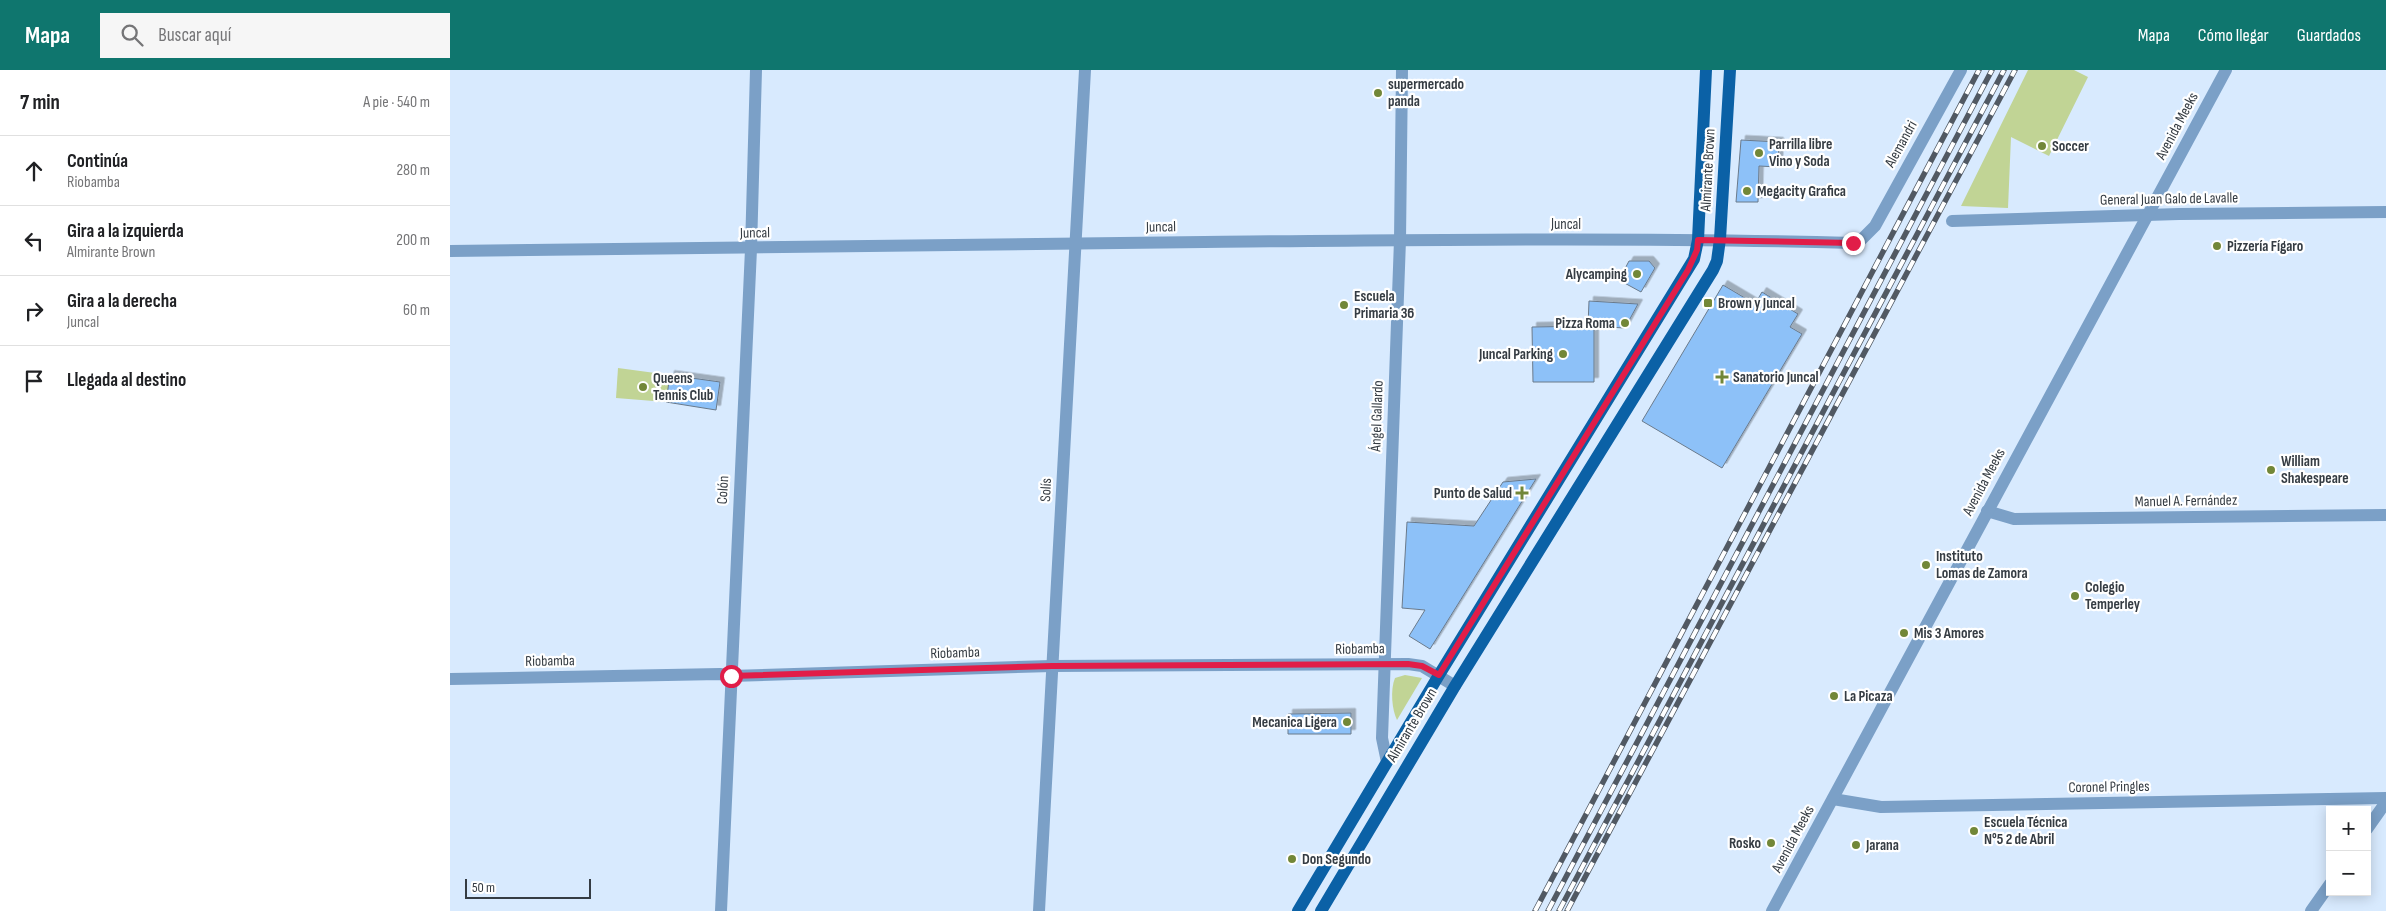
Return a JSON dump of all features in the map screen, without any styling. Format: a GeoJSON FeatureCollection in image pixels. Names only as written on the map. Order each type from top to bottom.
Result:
{"type":"FeatureCollection","features":[{"type":"Feature","properties":{"kind":"main road","name":"Almirante Brown"},"geometry":{"type":"LineString","coordinates":[[1298,911],[1439,675],[1688,270],[1697,250],[1698,240],[1706,70]]}},
{"type":"Feature","properties":{"kind":"main road","name":"Almirante Brown"},"geometry":{"type":"LineString","coordinates":[[1321,911],[1455,686],[1713,270],[1720,239],[1730,70]]}},
{"type":"Feature","properties":{"kind":"street","name":"Colón"},"geometry":{"type":"LineString","coordinates":[[721,911],[751,249],[756,70]]}},
{"type":"Feature","properties":{"kind":"street","name":"Solís"},"geometry":{"type":"LineString","coordinates":[[1040,911],[1085,70]]}},
{"type":"Feature","properties":{"kind":"street","name":"Ángel Gallardo"},"geometry":{"type":"LineString","coordinates":[[1387,762],[1382,738],[1400,240],[1402,70]]}},
{"type":"Feature","properties":{"kind":"street","name":"Alemandri"},"geometry":{"type":"LineString","coordinates":[[1869,234],[1960,70]]}},
{"type":"Feature","properties":{"kind":"street","name":"Avenida Meeks"},"geometry":{"type":"LineString","coordinates":[[1772,911],[2226,70]]}},
{"type":"Feature","properties":{"kind":"street","name":"General Juan Galo de Lavalle"},"geometry":{"type":"LineString","coordinates":[[1952,221],[2386,212]]}},
{"type":"Feature","properties":{"kind":"street","name":"Juncal"},"geometry":{"type":"LineString","coordinates":[[450,251],[1400,240],[1720,239],[1853,243],[1869,234]]}},
{"type":"Feature","properties":{"kind":"street","name":"Manuel A. Fernández"},"geometry":{"type":"LineString","coordinates":[[1987,511],[2014,518],[2386,515]]}},
{"type":"Feature","properties":{"kind":"street","name":"Riobamba"},"geometry":{"type":"LineString","coordinates":[[450,679],[720,674],[731,676],[1052,666],[1384,665],[1422,666],[1455,686]]}},
{"type":"Feature","properties":{"kind":"street","name":"Coronel Pringles"},"geometry":{"type":"LineString","coordinates":[[1833,799],[1882,807],[2386,800]]}},
{"type":"Feature","properties":{"kind":"street"},"geometry":{"type":"LineString","coordinates":[[2371,823],[2386,800]]}},
{"type":"Feature","properties":{"kind":"street"},"geometry":{"type":"LineString","coordinates":[[2311,911],[2326,890]]}},
{"type":"Feature","properties":{"kind":"green space","name":"Soccer"},"geometry":{"type":"Polygon","coordinates":[[[2028,70],[2074,70],[2088,77],[2049,156],[2011,137],[2008,208],[1961,206],[2028,70]]]}},
{"type":"Feature","properties":{"kind":"green space","name":"Queens Tennis Club"},"geometry":{"type":"Polygon","coordinates":[[[618,368],[670,375],[666,402],[616,398],[618,368]]]}},
{"type":"Feature","properties":{"kind":"green space"},"geometry":{"type":"Polygon","coordinates":[[[1405,675],[1422,678],[1397,720],[1392,700],[1392,688],[1395,678],[1405,675]]]}},
{"type":"Feature","properties":{"kind":"building"},"geometry":{"type":"Polygon","coordinates":[[[1741,140],[1779,142],[1778,167],[1759,166],[1758,202],[1736,202],[1741,140]]]}},
{"type":"Feature","properties":{"kind":"building","name":"Alycamping"},"geometry":{"type":"Polygon","coordinates":[[[1629,261],[1649,261],[1655,268],[1641,292],[1619,280],[1629,261]]]}},
{"type":"Feature","properties":{"kind":"building","name":"Sanatorio Juncal"},"geometry":{"type":"Polygon","coordinates":[[[1723,285],[1755,304],[1762,292],[1798,314],[1790,327],[1802,334],[1722,468],[1642,421],[1723,285]]]}},
{"type":"Feature","properties":{"kind":"building"},"geometry":{"type":"Polygon","coordinates":[[[1589,301],[1638,304],[1625,328],[1588,326],[1589,301]]]}},
{"type":"Feature","properties":{"kind":"building","name":"Juncal Parking"},"geometry":{"type":"Polygon","coordinates":[[[1594,326],[1594,382],[1533,382],[1532,327],[1594,326]]]}},
{"type":"Feature","properties":{"kind":"building","name":"Queens Tennis Club"},"geometry":{"type":"Polygon","coordinates":[[[670,375],[720,382],[716,410],[666,402],[670,375]]]}},
{"type":"Feature","properties":{"kind":"building"},"geometry":{"type":"Polygon","coordinates":[[[1536,479],[1430,649],[1409,636],[1425,610],[1402,608],[1407,522],[1474,526],[1503,482],[1536,479]]]}},
{"type":"Feature","properties":{"kind":"building"},"geometry":{"type":"Polygon","coordinates":[[[1351,713],[1351,734],[1288,734],[1288,714],[1351,713]]]}},
{"type":"Feature","properties":{"kind":"railway"},"geometry":{"type":"LineString","coordinates":[[1535,911],[1979,70]]}},
{"type":"Feature","properties":{"kind":"railway"},"geometry":{"type":"LineString","coordinates":[[1548,911],[1992,70]]}},
{"type":"Feature","properties":{"kind":"railway"},"geometry":{"type":"LineString","coordinates":[[1559,911],[2004,70]]}},
{"type":"Feature","properties":{"kind":"railway"},"geometry":{"type":"LineString","coordinates":[[1567,911],[2015,70]]}},
{"type":"Feature","properties":{"kind":"place","name":"supermercado panda"},"geometry":{"type":"Point","coordinates":[1378,93]}},
{"type":"Feature","properties":{"kind":"place","name":"Soccer"},"geometry":{"type":"Point","coordinates":[2042,146]}},
{"type":"Feature","properties":{"kind":"place","name":"Parrilla libre Vino y Soda"},"geometry":{"type":"Point","coordinates":[1759,153]}},
{"type":"Feature","properties":{"kind":"place","name":"Megacity Grafica"},"geometry":{"type":"Point","coordinates":[1747,191]}},
{"type":"Feature","properties":{"kind":"place","name":"Pizzería Fígaro"},"geometry":{"type":"Point","coordinates":[2217,246]}},
{"type":"Feature","properties":{"kind":"place","name":"Alycamping"},"geometry":{"type":"Point","coordinates":[1637,274]}},
{"type":"Feature","properties":{"kind":"place","name":"Brown y Juncal"},"geometry":{"type":"Point","coordinates":[1708,303]}},
{"type":"Feature","properties":{"kind":"place","name":"Escuela Primaria 36"},"geometry":{"type":"Point","coordinates":[1344,305]}},
{"type":"Feature","properties":{"kind":"place","name":"Pizza Roma"},"geometry":{"type":"Point","coordinates":[1625,323]}},
{"type":"Feature","properties":{"kind":"place","name":"Juncal Parking"},"geometry":{"type":"Point","coordinates":[1563,354]}},
{"type":"Feature","properties":{"kind":"place","name":"Sanatorio Juncal"},"geometry":{"type":"Point","coordinates":[1722,377]}},
{"type":"Feature","properties":{"kind":"place","name":"Queens Tennis Club"},"geometry":{"type":"Point","coordinates":[643,387]}},
{"type":"Feature","properties":{"kind":"place","name":"William Shakespeare"},"geometry":{"type":"Point","coordinates":[2271,470]}},
{"type":"Feature","properties":{"kind":"place","name":"Punto de Salud"},"geometry":{"type":"Point","coordinates":[1522,493]}},
{"type":"Feature","properties":{"kind":"place","name":"Instituto Lomas de Zamora"},"geometry":{"type":"Point","coordinates":[1926,565]}},
{"type":"Feature","properties":{"kind":"place","name":"Colegio Temperley"},"geometry":{"type":"Point","coordinates":[2075,596]}},
{"type":"Feature","properties":{"kind":"place","name":"Mis 3 Amores"},"geometry":{"type":"Point","coordinates":[1904,633]}},
{"type":"Feature","properties":{"kind":"place","name":"La Picaza"},"geometry":{"type":"Point","coordinates":[1834,696]}},
{"type":"Feature","properties":{"kind":"place","name":"Mecanica Ligera"},"geometry":{"type":"Point","coordinates":[1347,722]}},
{"type":"Feature","properties":{"kind":"place","name":"Escuela Técnica N°5 2 de Abril"},"geometry":{"type":"Point","coordinates":[1974,831]}},
{"type":"Feature","properties":{"kind":"place","name":"Rosko"},"geometry":{"type":"Point","coordinates":[1771,843]}},
{"type":"Feature","properties":{"kind":"place","name":"Jarana"},"geometry":{"type":"Point","coordinates":[1856,845]}},
{"type":"Feature","properties":{"kind":"place","name":"Don Segundo"},"geometry":{"type":"Point","coordinates":[1292,859]}},
{"type":"Feature","properties":{"kind":"route"},"geometry":{"type":"LineString","coordinates":[[731,676],[1052,666],[1408,664],[1422,666],[1439,675],[1688,270],[1694,259],[1698,240],[1853,243]]}}]}
